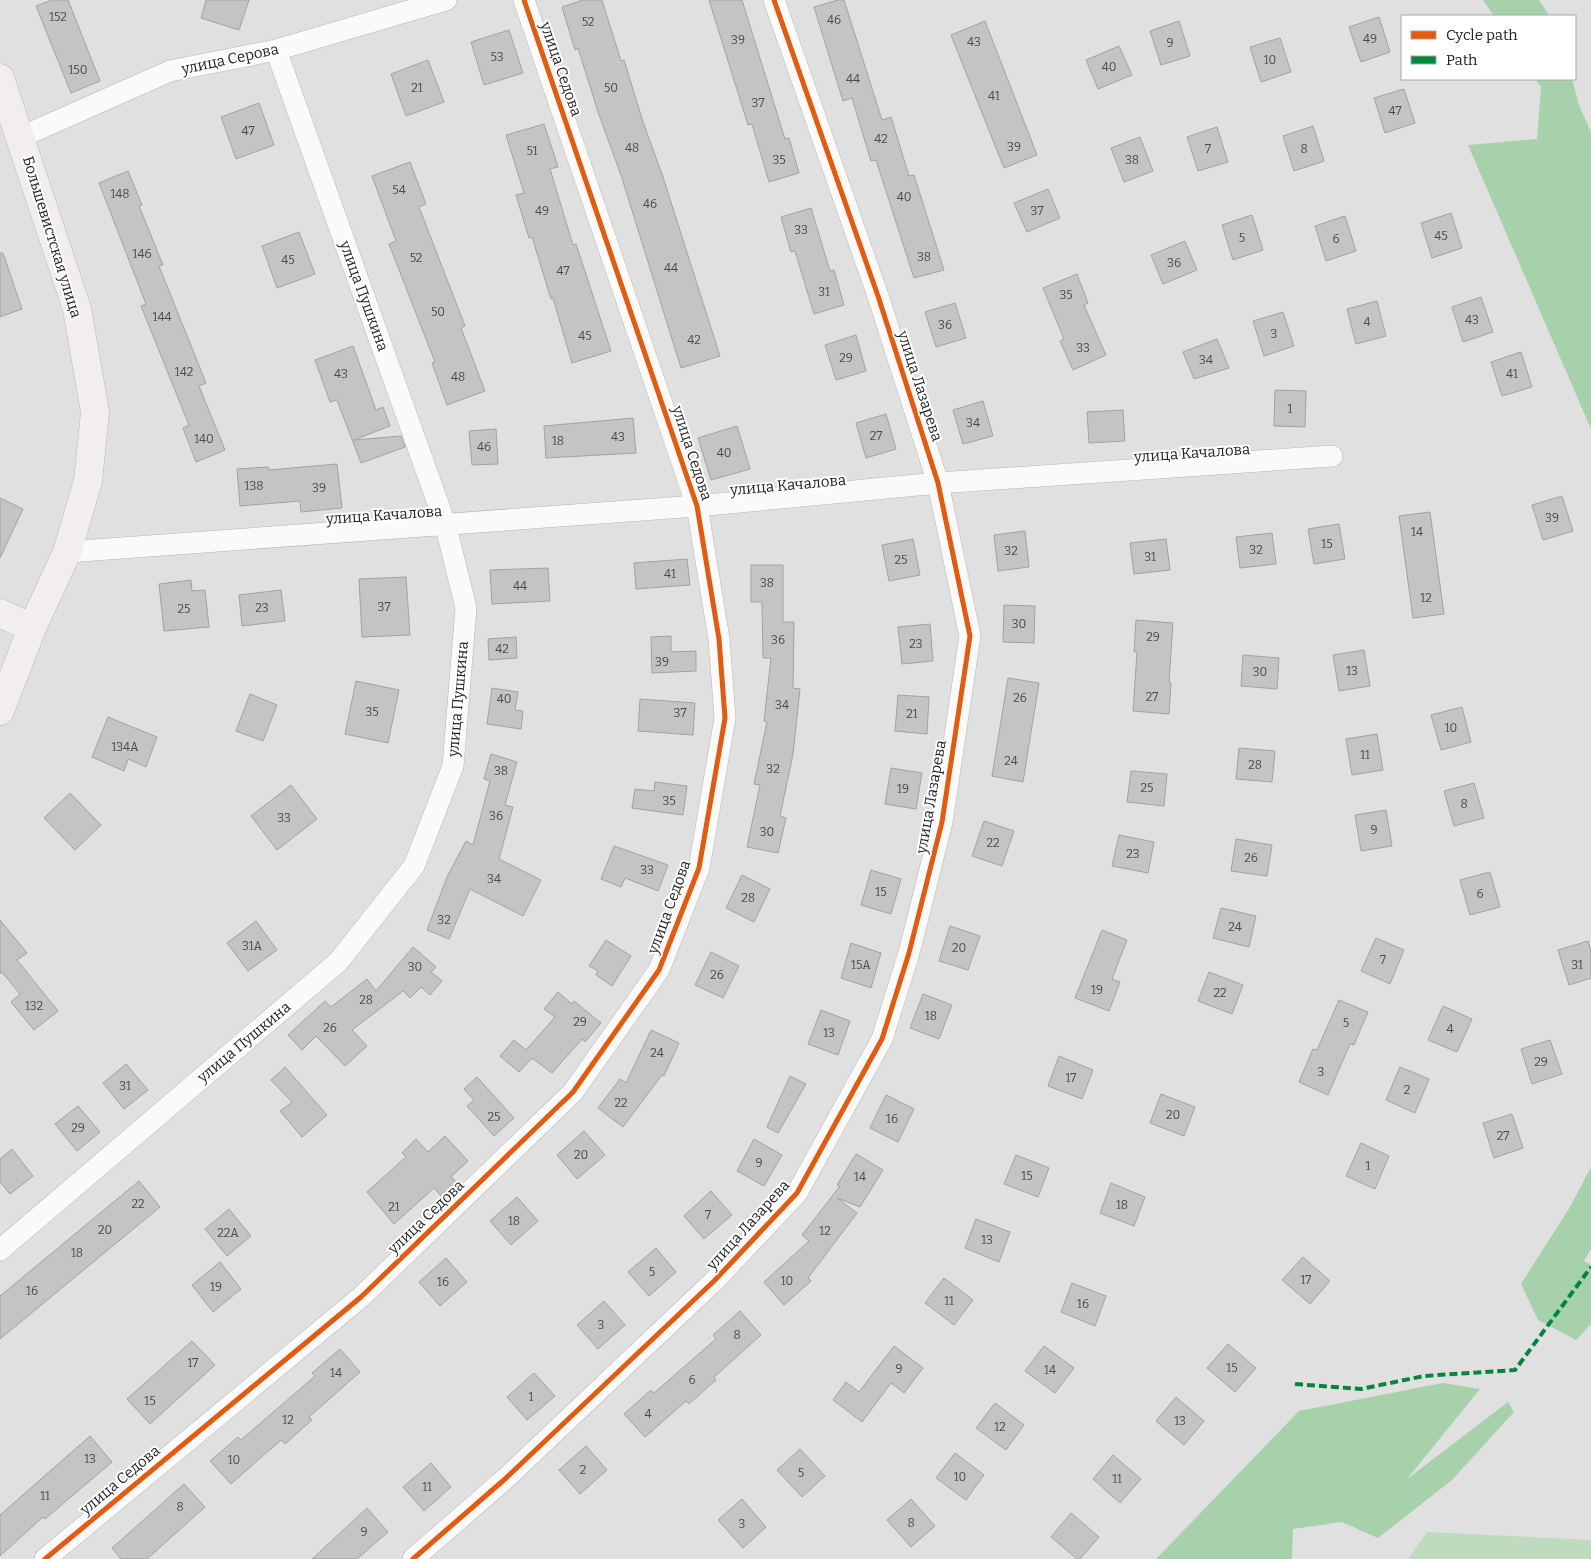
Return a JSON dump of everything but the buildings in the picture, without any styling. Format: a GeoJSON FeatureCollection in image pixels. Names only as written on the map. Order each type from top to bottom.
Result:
{"type":"FeatureCollection","features":[{"type":"Feature","properties":{"kind":"street","name":"улица Серова"},"geometry":{"type":"LineString","coordinates":[[21,137],[170,71],[276,50],[446,0]]}},
{"type":"Feature","properties":{"kind":"street","name":"улица Седова"},"geometry":{"type":"LineString","coordinates":[[45,1559],[361,1297],[573,1092],[659,970],[699,868],[725,718],[720,640],[697,506],[524,0]]}},
{"type":"Feature","properties":{"kind":"street","name":"улица Лазарева"},"geometry":{"type":"LineString","coordinates":[[413,1559],[505,1479],[714,1281],[796,1193],[882,1039],[909,953],[942,822],[970,636],[938,483],[878,296],[774,0]]}},
{"type":"Feature","properties":{"kind":"street","name":"улица Пушкина"},"geometry":{"type":"LineString","coordinates":[[0,1250],[338,962],[414,866],[452,766],[466,608],[445,523],[276,50]]}},
{"type":"Feature","properties":{"kind":"street","name":"Большевистская улица"},"geometry":{"type":"LineString","coordinates":[[0,78],[77,309],[95,412],[88,481],[67,552],[32,628],[7,676],[0,711]]}},
{"type":"Feature","properties":{"kind":"street","name":"улица Качалова"},"geometry":{"type":"LineString","coordinates":[[67,552],[697,506],[938,483],[1332,456]]}},
{"type":"Feature","properties":{"kind":"street"},"geometry":{"type":"LineString","coordinates":[[0,614],[32,628]]}},
{"type":"Feature","properties":{"kind":"green space"},"geometry":{"type":"Polygon","coordinates":[[[1483,0],[1539,0],[1549,15],[1493,15],[1483,0]]]}},
{"type":"Feature","properties":{"kind":"green space"},"geometry":{"type":"Polygon","coordinates":[[[1536,80],[1572,80],[1579,105],[1591,132],[1591,429],[1468,145],[1537,139],[1541,87],[1536,80]]]}},
{"type":"Feature","properties":{"kind":"green space"},"geometry":{"type":"Polygon","coordinates":[[[1591,1167],[1591,1249],[1584,1261],[1591,1265],[1591,1324],[1576,1340],[1538,1320],[1521,1284],[1570,1207],[1591,1167]]]}},
{"type":"Feature","properties":{"kind":"green space"},"geometry":{"type":"Polygon","coordinates":[[[1443,1383],[1480,1389],[1407,1479],[1508,1402],[1514,1412],[1452,1480],[1378,1538],[1342,1522],[1293,1529],[1292,1559],[1156,1559],[1299,1411],[1443,1383]]]}},
{"type":"Feature","properties":{"kind":"green space"},"geometry":{"type":"Polygon","coordinates":[[[1427,1532],[1591,1540],[1591,1559],[1408,1559],[1427,1532]]]}},
{"type":"Feature","properties":{"kind":"marked path"},"geometry":{"type":"LineString","coordinates":[[1295,1384],[1361,1389],[1424,1376],[1515,1370],[1591,1267]]}},
{"type":"Feature","properties":{"kind":"cycle path"},"geometry":{"type":"LineString","coordinates":[[45,1559],[361,1297],[573,1092],[659,970],[699,868],[725,718],[719,639],[697,506],[524,0]]}},
{"type":"Feature","properties":{"kind":"cycle path"},"geometry":{"type":"LineString","coordinates":[[413,1559],[505,1479],[714,1281],[797,1193],[882,1039],[909,953],[942,822],[970,636],[938,483],[878,296],[774,0]]}}]}
